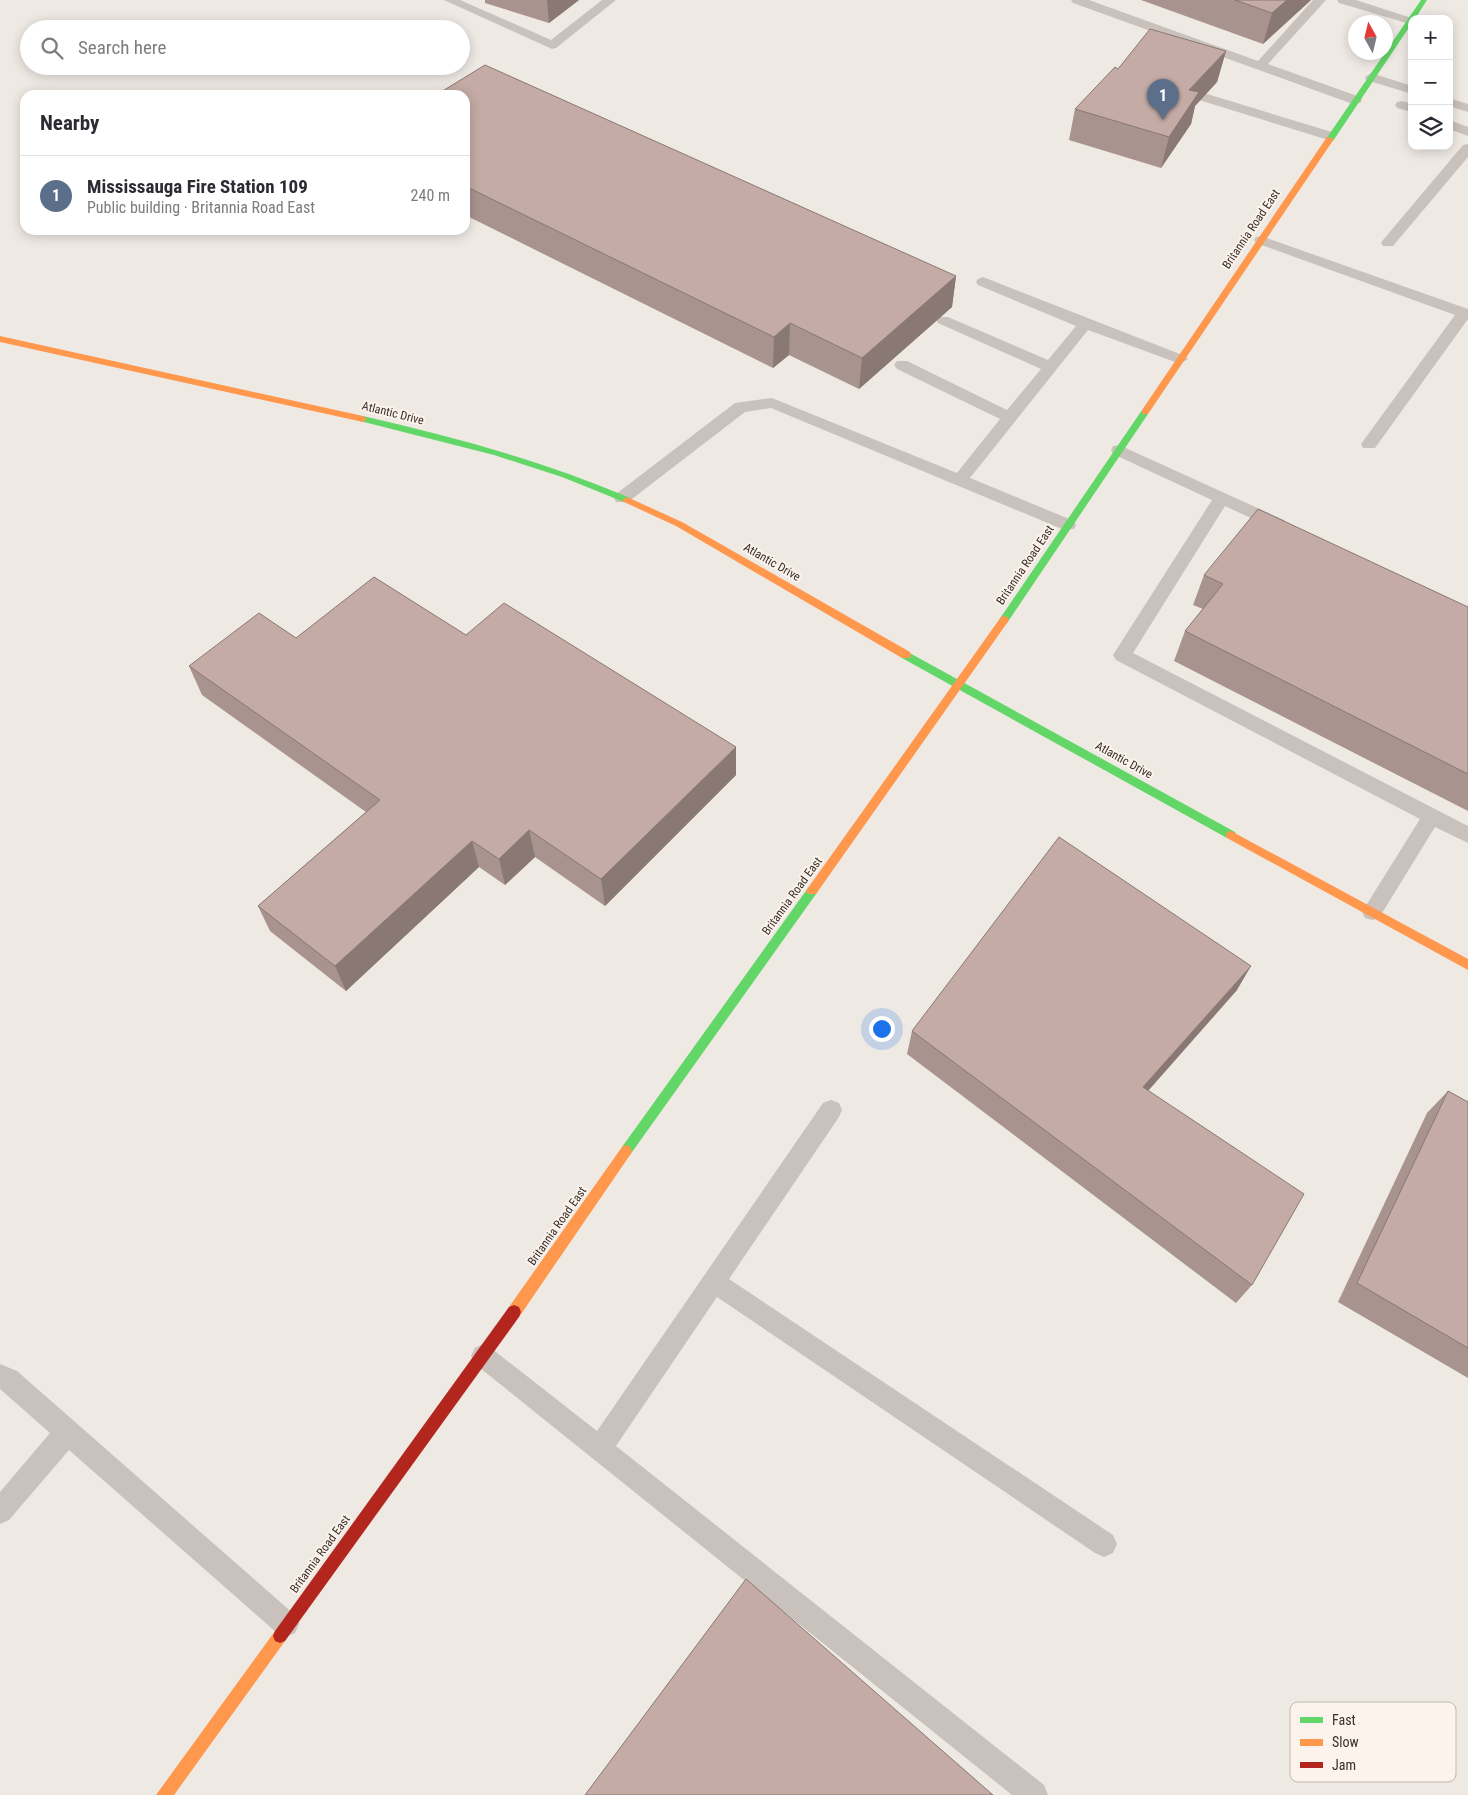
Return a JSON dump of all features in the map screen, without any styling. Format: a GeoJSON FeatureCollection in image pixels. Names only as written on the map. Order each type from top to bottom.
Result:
{"type":"FeatureCollection","features":[{"type":"Feature","properties":{"kind":"street","name":"Britannia Road East"},"geometry":{"type":"LineString","coordinates":[[1414,15],[1424,0]]}},
{"type":"Feature","properties":{"kind":"street","name":"Britannia Road East"},"geometry":{"type":"LineString","coordinates":[[164,1795],[286,1624],[483,1356],[640,1131],[960,686],[1408,23]]}},
{"type":"Feature","properties":{"kind":"street","name":"Atlantic Drive"},"geometry":{"type":"LineString","coordinates":[[0,339],[389,424],[510,458],[622,498],[679,524],[960,686],[1468,965]]}},
{"type":"Feature","properties":{"kind":"lane"},"geometry":{"type":"LineString","coordinates":[[450,0],[552,45],[610,0]]}},
{"type":"Feature","properties":{"kind":"lane"},"geometry":{"type":"LineString","coordinates":[[1077,0],[1355,100]]}},
{"type":"Feature","properties":{"kind":"lane"},"geometry":{"type":"LineString","coordinates":[[1260,66],[1320,0]]}},
{"type":"Feature","properties":{"kind":"lane"},"geometry":{"type":"LineString","coordinates":[[1343,0],[1408,19]]}},
{"type":"Feature","properties":{"kind":"lane"},"geometry":{"type":"LineString","coordinates":[[1371,77],[1408,89]]}},
{"type":"Feature","properties":{"kind":"lane"},"geometry":{"type":"LineString","coordinates":[[1204,97],[1330,136]]}},
{"type":"Feature","properties":{"kind":"lane"},"geometry":{"type":"LineString","coordinates":[[1453,103],[1468,108]]}},
{"type":"Feature","properties":{"kind":"lane"},"geometry":{"type":"LineString","coordinates":[[1453,126],[1468,132]]}},
{"type":"Feature","properties":{"kind":"lane"},"geometry":{"type":"LineString","coordinates":[[1388,243],[1468,148]]}},
{"type":"Feature","properties":{"kind":"lane"},"geometry":{"type":"LineString","coordinates":[[1261,240],[1466,314],[1369,444]]}},
{"type":"Feature","properties":{"kind":"lane"},"geometry":{"type":"LineString","coordinates":[[984,282],[1085,324],[1180,358]]}},
{"type":"Feature","properties":{"kind":"lane"},"geometry":{"type":"LineString","coordinates":[[943,320],[1050,368]]}},
{"type":"Feature","properties":{"kind":"lane"},"geometry":{"type":"LineString","coordinates":[[960,480],[1085,324]]}},
{"type":"Feature","properties":{"kind":"lane"},"geometry":{"type":"LineString","coordinates":[[902,365],[1010,418]]}},
{"type":"Feature","properties":{"kind":"lane"},"geometry":{"type":"LineString","coordinates":[[622,498],[741,407],[772,403],[1068,525]]}},
{"type":"Feature","properties":{"kind":"lane"},"geometry":{"type":"LineString","coordinates":[[1119,450],[1290,529]]}},
{"type":"Feature","properties":{"kind":"lane"},"geometry":{"type":"LineString","coordinates":[[1222,497],[1122,655],[1468,835]]}},
{"type":"Feature","properties":{"kind":"lane"},"geometry":{"type":"LineString","coordinates":[[1372,912],[1432,816]]}},
{"type":"Feature","properties":{"kind":"lane"},"geometry":{"type":"LineString","coordinates":[[599,1449],[832,1110]]}},
{"type":"Feature","properties":{"kind":"lane"},"geometry":{"type":"LineString","coordinates":[[714,1282],[1104,1544]]}},
{"type":"Feature","properties":{"kind":"lane"},"geometry":{"type":"LineString","coordinates":[[483,1356],[1034,1795]]}},
{"type":"Feature","properties":{"kind":"lane"},"geometry":{"type":"LineString","coordinates":[[0,1376],[8,1380],[286,1624]]}},
{"type":"Feature","properties":{"kind":"lane"},"geometry":{"type":"LineString","coordinates":[[0,1512],[67,1433]]}},
{"type":"Feature","properties":{"kind":"building"},"geometry":{"type":"Polygon","coordinates":[[[1235,0],[1287,0],[1272,13],[1235,0]]]}},
{"type":"Feature","properties":{"kind":"building"},"geometry":{"type":"Polygon","coordinates":[[[1150,29],[1226,51],[1189,90],[1199,92],[1169,137],[1075,109],[1115,67],[1118,69],[1150,29]]]}},
{"type":"Feature","properties":{"kind":"building"},"geometry":{"type":"Polygon","coordinates":[[[485,65],[956,276],[862,358],[790,323],[774,337],[470,188],[470,90],[444,90],[485,65]]]}},
{"type":"Feature","properties":{"kind":"building"},"geometry":{"type":"Polygon","coordinates":[[[1258,509],[1468,607],[1468,774],[1185,631],[1223,584],[1204,575],[1258,509]]]}},
{"type":"Feature","properties":{"kind":"building"},"geometry":{"type":"Polygon","coordinates":[[[374,577],[466,635],[504,603],[736,747],[601,879],[529,830],[499,859],[472,841],[335,966],[258,906],[380,800],[189,666],[259,613],[296,638],[374,577]]]}},
{"type":"Feature","properties":{"kind":"building"},"geometry":{"type":"Polygon","coordinates":[[[1059,837],[1251,966],[1143,1087],[1304,1194],[1252,1285],[912,1031],[1059,837]]]}},
{"type":"Feature","properties":{"kind":"building"},"geometry":{"type":"Polygon","coordinates":[[[1448,1091],[1468,1102],[1468,1348],[1357,1283],[1448,1091]]]}},
{"type":"Feature","properties":{"kind":"building"},"geometry":{"type":"Polygon","coordinates":[[[746,1579],[993,1795],[585,1795],[746,1579]]]}},
{"type":"Feature","properties":{"kind":"traffic: fast"},"geometry":{"type":"LineString","coordinates":[[1330,139],[1424,0]]}},
{"type":"Feature","properties":{"kind":"traffic: fast"},"geometry":{"type":"LineString","coordinates":[[1004,620],[1145,412]]}},
{"type":"Feature","properties":{"kind":"traffic: fast"},"geometry":{"type":"LineString","coordinates":[[363,419],[498,453],[565,475],[627,500]]}},
{"type":"Feature","properties":{"kind":"traffic: fast"},"geometry":{"type":"LineString","coordinates":[[906,655],[1231,835]]}},
{"type":"Feature","properties":{"kind":"traffic: fast"},"geometry":{"type":"LineString","coordinates":[[626,1151],[812,891]]}},
{"type":"Feature","properties":{"kind":"traffic: slow"},"geometry":{"type":"LineString","coordinates":[[1145,412],[1330,139]]}},
{"type":"Feature","properties":{"kind":"traffic: slow"},"geometry":{"type":"LineString","coordinates":[[0,339],[363,419]]}},
{"type":"Feature","properties":{"kind":"traffic: slow"},"geometry":{"type":"LineString","coordinates":[[627,500],[679,524],[906,655]]}},
{"type":"Feature","properties":{"kind":"traffic: slow"},"geometry":{"type":"LineString","coordinates":[[812,891],[1004,620]]}},
{"type":"Feature","properties":{"kind":"traffic: slow"},"geometry":{"type":"LineString","coordinates":[[1231,835],[1468,965]]}},
{"type":"Feature","properties":{"kind":"traffic: slow"},"geometry":{"type":"LineString","coordinates":[[514,1312],[626,1151]]}},
{"type":"Feature","properties":{"kind":"traffic: slow"},"geometry":{"type":"LineString","coordinates":[[164,1795],[280,1636]]}},
{"type":"Feature","properties":{"kind":"traffic: jam"},"geometry":{"type":"LineString","coordinates":[[280,1636],[514,1312]]}},
{"type":"Feature","properties":{"kind":"place","name":"Mississauga Fire Station 109"},"geometry":{"type":"Point","coordinates":[1163,120]}}]}
